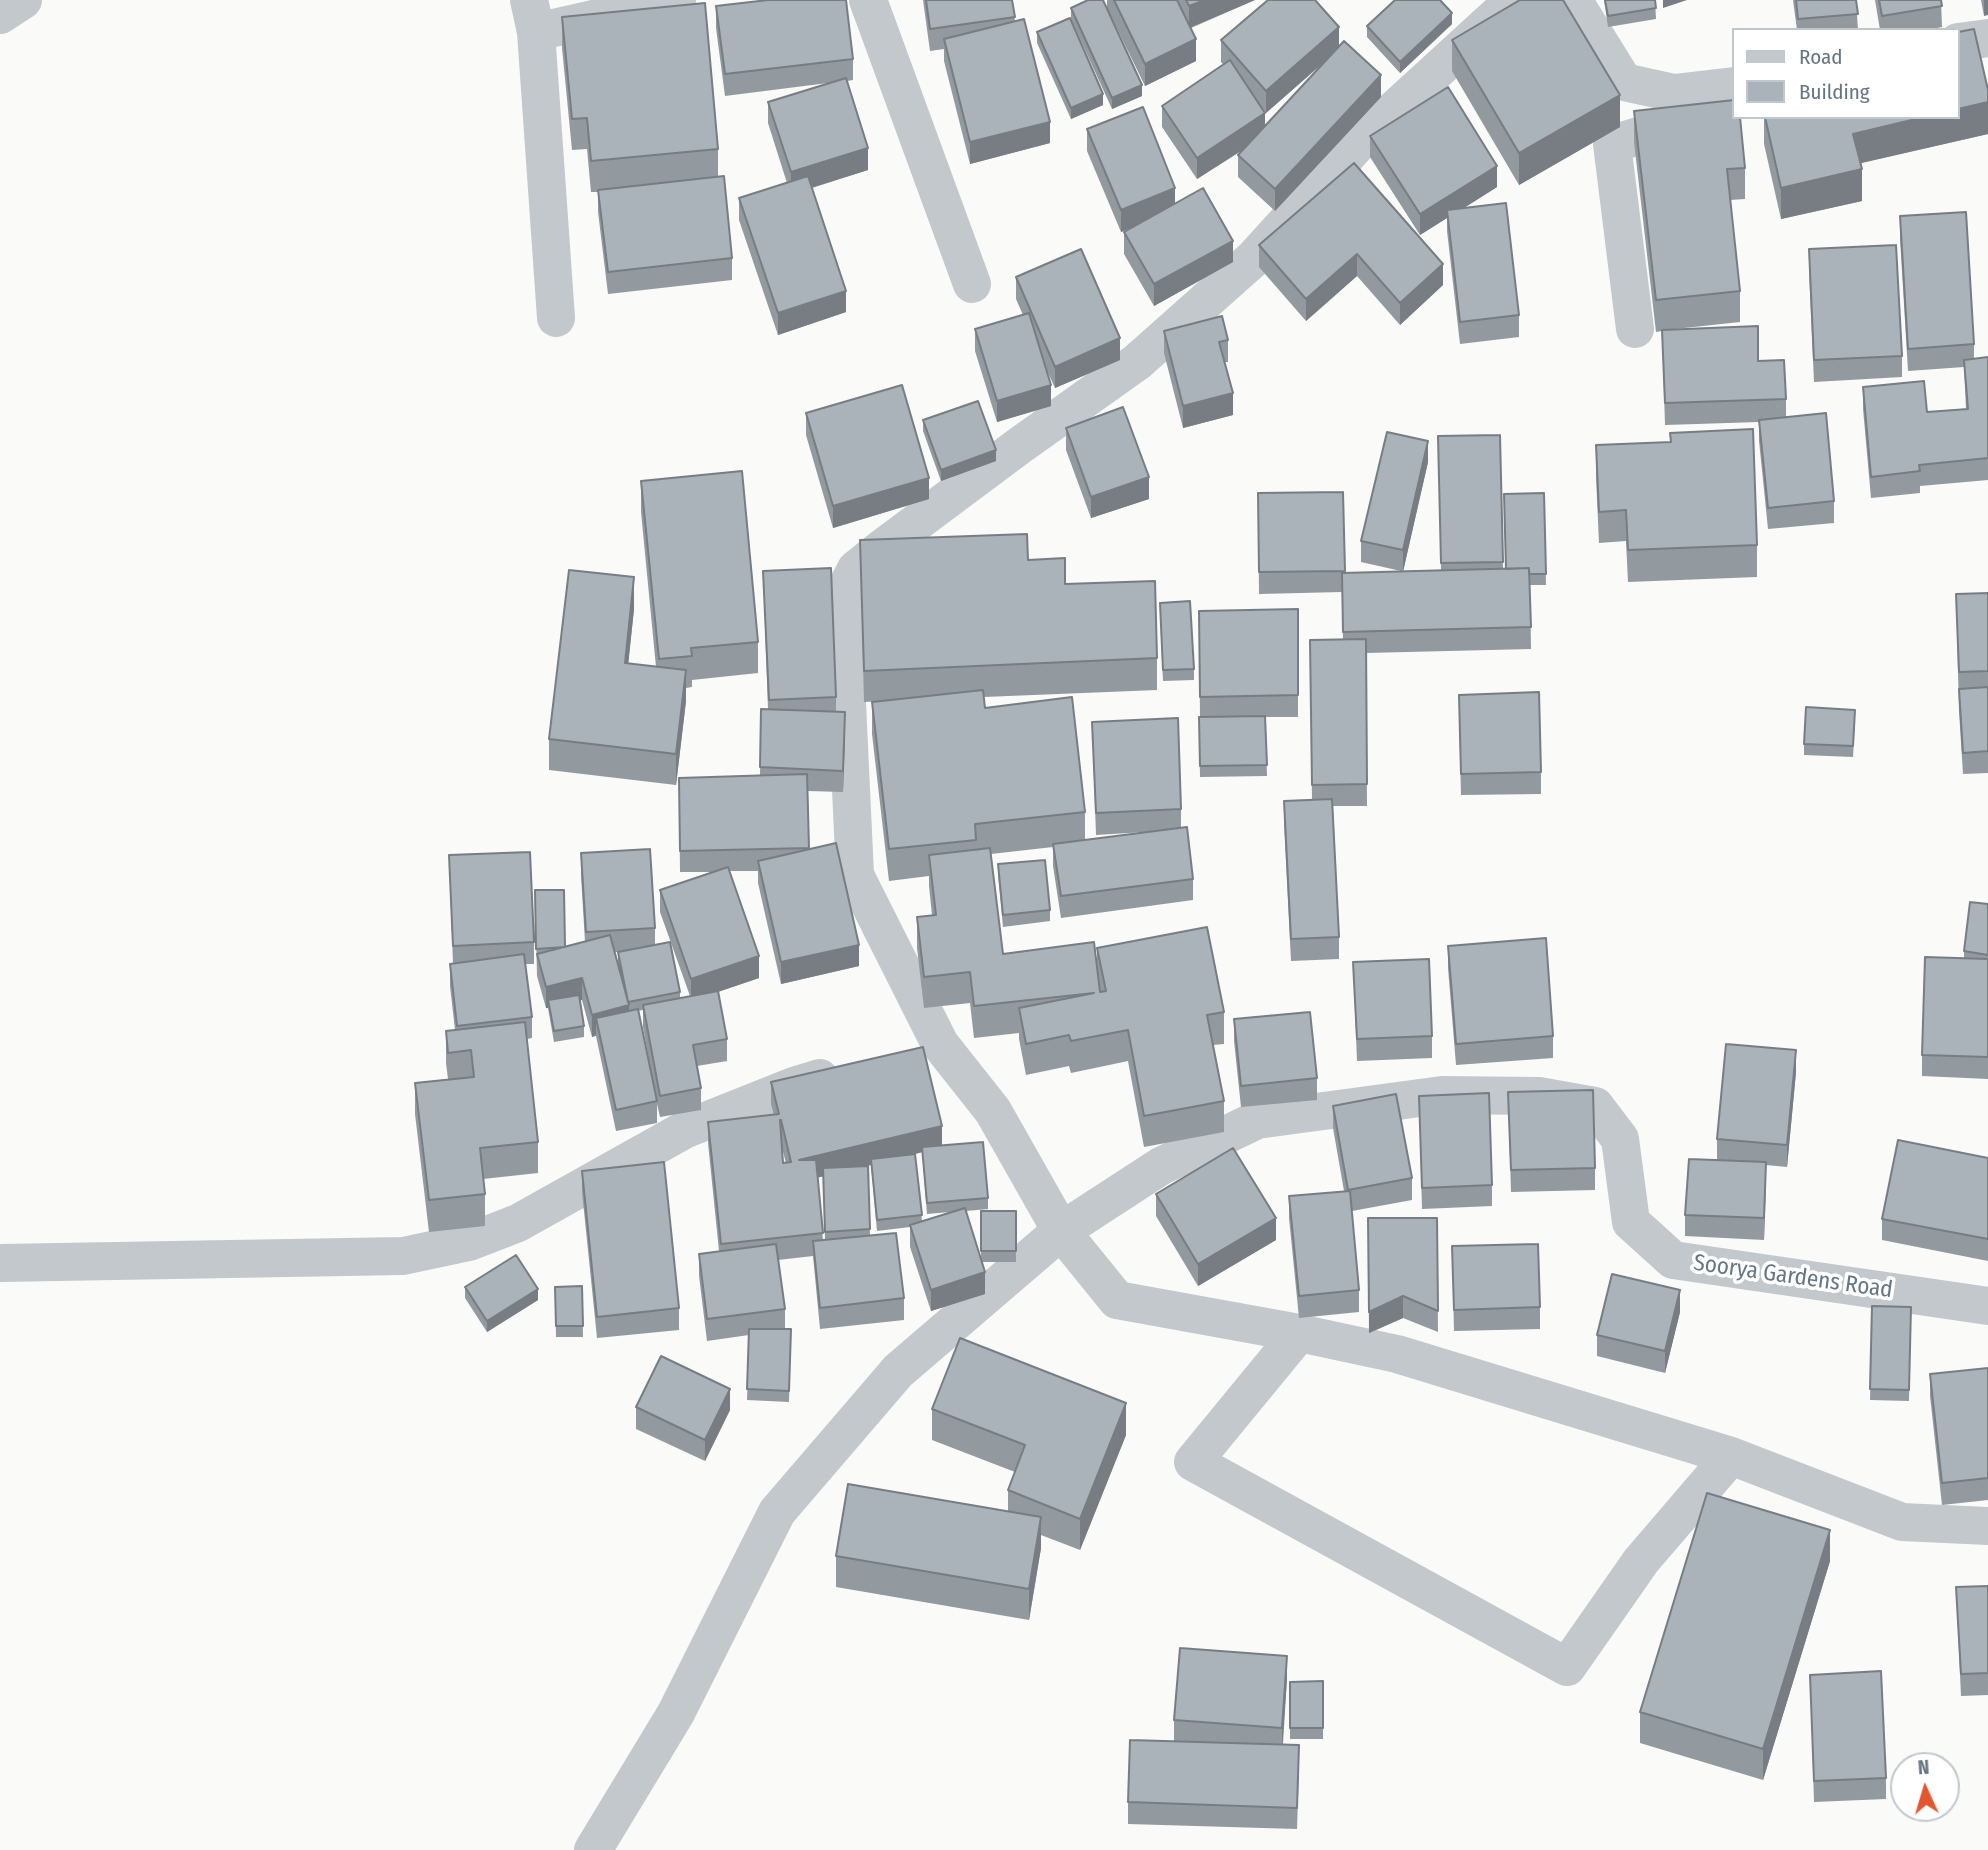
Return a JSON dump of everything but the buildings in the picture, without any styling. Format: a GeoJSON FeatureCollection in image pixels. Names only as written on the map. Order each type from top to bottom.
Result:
{"type":"FeatureCollection","features":[{"type":"Feature","properties":{"kind":"street"},"geometry":{"type":"LineString","coordinates":[[0,15],[23,0]]}},
{"type":"Feature","properties":{"kind":"street"},"geometry":{"type":"LineString","coordinates":[[556,318],[533,16],[677,0]]}},
{"type":"Feature","properties":{"kind":"street"},"geometry":{"type":"LineString","coordinates":[[868,0],[972,284]]}},
{"type":"Feature","properties":{"kind":"street"},"geometry":{"type":"LineString","coordinates":[[1514,0],[1362,139],[1253,259],[1137,362],[856,569],[842,596],[855,875],[940,1044],[993,1111],[1062,1231],[1117,1300],[1397,1354],[1731,1456],[1902,1522],[1988,1526]]}},
{"type":"Feature","properties":{"kind":"street"},"geometry":{"type":"LineString","coordinates":[[1573,0],[1624,82],[1674,93],[1732,86]]}},
{"type":"Feature","properties":{"kind":"street"},"geometry":{"type":"LineString","coordinates":[[1960,42],[1988,38]]}},
{"type":"Feature","properties":{"kind":"street"},"geometry":{"type":"LineString","coordinates":[[1635,330],[1612,144],[1682,123],[1674,93]]}},
{"type":"Feature","properties":{"kind":"street"},"geometry":{"type":"LineString","coordinates":[[900,1055],[940,1044]]}},
{"type":"Feature","properties":{"kind":"street"},"geometry":{"type":"LineString","coordinates":[[0,1263],[403,1256],[469,1242],[518,1223],[686,1129],[794,1086],[847,1070]]}},
{"type":"Feature","properties":{"kind":"street","name":"Soorya Gardens Road"},"geometry":{"type":"LineString","coordinates":[[593,1850],[676,1713],[777,1512],[898,1371],[1062,1231],[1161,1166],[1256,1120],[1442,1095],[1539,1096],[1595,1107],[1620,1139],[1631,1222],[1673,1260],[1988,1306]]}},
{"type":"Feature","properties":{"kind":"street"},"geometry":{"type":"LineString","coordinates":[[1299,1333],[1193,1462],[1567,1667],[1642,1561],[1731,1456]]}}]}
